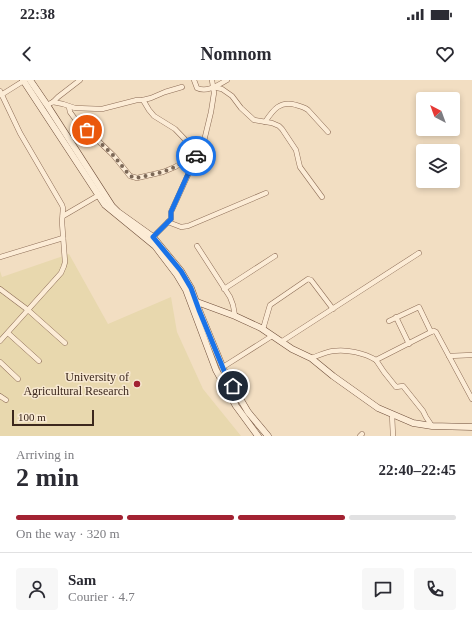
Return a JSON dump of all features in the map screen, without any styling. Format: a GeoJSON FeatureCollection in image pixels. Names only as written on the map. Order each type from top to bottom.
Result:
{"type":"FeatureCollection","features":[{"type":"Feature","properties":{"kind":"street"},"geometry":{"type":"LineString","coordinates":[[25,80],[50,104],[110,203],[118,212],[153,237],[181,271],[191,288],[225,373],[248,412],[268,436]]}},
{"type":"Feature","properties":{"kind":"street"},"geometry":{"type":"LineString","coordinates":[[0,341],[63,270],[65,262],[62,205],[20,133],[1,94],[25,80]]}},
{"type":"Feature","properties":{"kind":"street"},"geometry":{"type":"LineString","coordinates":[[25,80],[108,208],[155,246],[177,275],[186,290],[216,370],[236,406],[258,436]]}},
{"type":"Feature","properties":{"kind":"street"},"geometry":{"type":"LineString","coordinates":[[50,104],[80,80]]}},
{"type":"Feature","properties":{"kind":"street"},"geometry":{"type":"LineString","coordinates":[[194,80],[197,88],[201,90],[213,88],[222,89],[232,96],[241,108],[254,120],[275,124],[282,129],[296,150],[300,167],[322,197]]}},
{"type":"Feature","properties":{"kind":"street"},"geometry":{"type":"LineString","coordinates":[[153,237],[171,219],[171,212],[204,140],[214,93],[212,80]]}},
{"type":"Feature","properties":{"kind":"street"},"geometry":{"type":"LineString","coordinates":[[213,88],[227,80]]}},
{"type":"Feature","properties":{"kind":"street"},"geometry":{"type":"LineString","coordinates":[[50,104],[63,104],[86,109],[102,109],[136,100],[151,98],[164,92],[182,87]]}},
{"type":"Feature","properties":{"kind":"street"},"geometry":{"type":"LineString","coordinates":[[143,100],[154,116],[175,129],[198,153]]}},
{"type":"Feature","properties":{"kind":"street"},"geometry":{"type":"LineString","coordinates":[[265,122],[282,104],[290,103],[308,110],[328,132]]}},
{"type":"Feature","properties":{"kind":"street"},"geometry":{"type":"LineString","coordinates":[[68,106],[70,112],[81,127],[87,130],[114,156],[130,176],[136,178],[163,172],[175,167],[198,153]]}},
{"type":"Feature","properties":{"kind":"street"},"geometry":{"type":"LineString","coordinates":[[168,222],[181,227],[188,226],[266,193]]}},
{"type":"Feature","properties":{"kind":"street"},"geometry":{"type":"LineString","coordinates":[[63,216],[99,195]]}},
{"type":"Feature","properties":{"kind":"street"},"geometry":{"type":"LineString","coordinates":[[0,257],[63,238]]}},
{"type":"Feature","properties":{"kind":"street"},"geometry":{"type":"LineString","coordinates":[[197,246],[231,300],[235,316]]}},
{"type":"Feature","properties":{"kind":"street"},"geometry":{"type":"LineString","coordinates":[[281,342],[419,253]]}},
{"type":"Feature","properties":{"kind":"street"},"geometry":{"type":"LineString","coordinates":[[224,289],[275,256]]}},
{"type":"Feature","properties":{"kind":"street"},"geometry":{"type":"LineString","coordinates":[[263,330],[270,305],[308,279],[311,280],[333,309]]}},
{"type":"Feature","properties":{"kind":"street"},"geometry":{"type":"LineString","coordinates":[[0,289],[28,310],[65,343]]}},
{"type":"Feature","properties":{"kind":"street"},"geometry":{"type":"LineString","coordinates":[[197,302],[235,316],[263,330],[292,350],[311,358],[333,376],[378,408],[413,423],[432,426],[472,427]]}},
{"type":"Feature","properties":{"kind":"street"},"geometry":{"type":"LineString","coordinates":[[389,321],[419,307],[432,332]]}},
{"type":"Feature","properties":{"kind":"street"},"geometry":{"type":"LineString","coordinates":[[396,317],[409,344]]}},
{"type":"Feature","properties":{"kind":"street"},"geometry":{"type":"LineString","coordinates":[[376,360],[434,331],[436,332],[472,399]]}},
{"type":"Feature","properties":{"kind":"street"},"geometry":{"type":"LineString","coordinates":[[8,333],[39,361]]}},
{"type":"Feature","properties":{"kind":"street"},"geometry":{"type":"LineString","coordinates":[[223,367],[272,336]]}},
{"type":"Feature","properties":{"kind":"street"},"geometry":{"type":"LineString","coordinates":[[311,358],[332,351],[351,350],[360,354],[368,355],[376,360],[396,387],[403,386],[423,411],[432,426]]}},
{"type":"Feature","properties":{"kind":"street"},"geometry":{"type":"LineString","coordinates":[[449,356],[472,355]]}},
{"type":"Feature","properties":{"kind":"street"},"geometry":{"type":"LineString","coordinates":[[0,362],[18,379]]}},
{"type":"Feature","properties":{"kind":"street"},"geometry":{"type":"LineString","coordinates":[[0,396],[6,400]]}},
{"type":"Feature","properties":{"kind":"street"},"geometry":{"type":"LineString","coordinates":[[392,414],[393,436]]}},
{"type":"Feature","properties":{"kind":"shaded area"},"geometry":{"type":"Polygon","coordinates":[[[69,254],[108,324],[171,297],[177,332],[203,389],[241,436],[0,436],[0,271],[2,277],[69,254]]]}},
{"type":"Feature","properties":{"kind":"way so far"},"geometry":{"type":"LineString","coordinates":[[87,130],[114,156],[130,176],[136,178],[163,172],[175,167],[198,153],[196,156]]}},
{"type":"Feature","properties":{"kind":"place","name":"University of Agricultural Research"},"geometry":{"type":"Point","coordinates":[137,384]}},
{"type":"Feature","properties":{"kind":"route"},"geometry":{"type":"LineString","coordinates":[[196,156],[171,212],[172,218],[153,237],[181,271],[191,288],[225,373],[233,386]]}}]}
